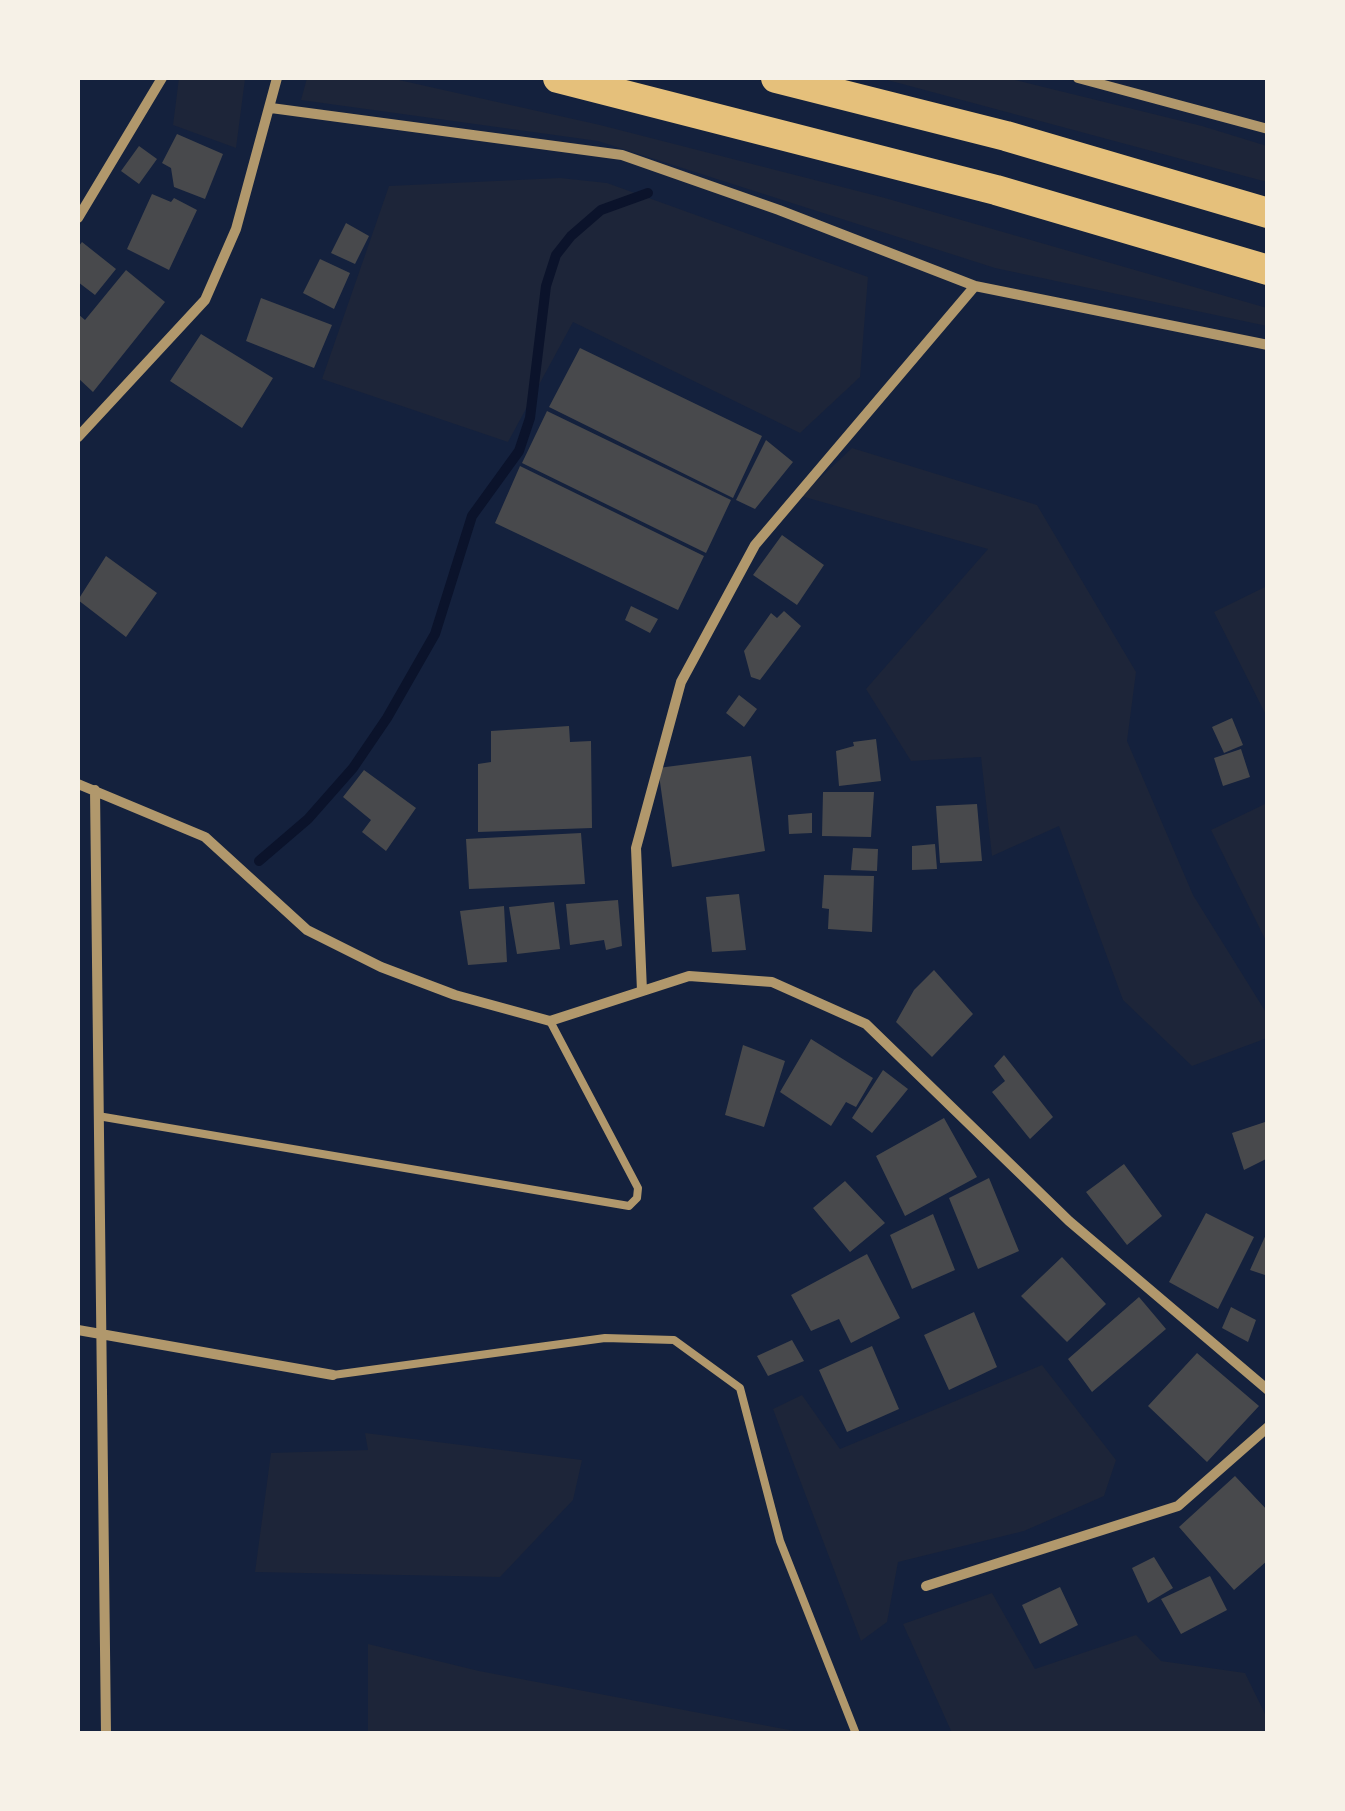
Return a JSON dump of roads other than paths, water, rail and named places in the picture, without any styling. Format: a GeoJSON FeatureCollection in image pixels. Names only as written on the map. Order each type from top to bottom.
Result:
{"type":"FeatureCollection","features":[{"type":"Feature","properties":{"kind":"highway"},"geometry":{"type":"LineString","coordinates":[[558,78],[996,190],[1268,270]]}},
{"type":"Feature","properties":{"kind":"highway"},"geometry":{"type":"LineString","coordinates":[[776,78],[1006,136],[1268,212]]}},
{"type":"Feature","properties":{"kind":"street"},"geometry":{"type":"LineString","coordinates":[[78,218],[162,78]]}},
{"type":"Feature","properties":{"kind":"street"},"geometry":{"type":"LineString","coordinates":[[1078,78],[1268,128]]}},
{"type":"Feature","properties":{"kind":"street"},"geometry":{"type":"LineString","coordinates":[[78,437],[205,300],[236,229],[276,80]]}},
{"type":"Feature","properties":{"kind":"street"},"geometry":{"type":"LineString","coordinates":[[271,108],[622,155],[779,210],[975,286],[1268,345]]}},
{"type":"Feature","properties":{"kind":"street"},"geometry":{"type":"LineString","coordinates":[[642,991],[636,848],[681,682],[755,544],[975,286]]}},
{"type":"Feature","properties":{"kind":"street"},"geometry":{"type":"LineString","coordinates":[[78,784],[205,837],[307,930],[437,988],[550,1021],[689,976],[772,982],[866,1024],[1069,1221],[1268,1390]]}},
{"type":"Feature","properties":{"kind":"street"},"geometry":{"type":"LineString","coordinates":[[96,790],[106,1734]]}},
{"type":"Feature","properties":{"kind":"street"},"geometry":{"type":"LineString","coordinates":[[78,1330],[333,1374]]}},
{"type":"Feature","properties":{"kind":"street"},"geometry":{"type":"LineString","coordinates":[[926,1586],[1178,1506],[1268,1427]]}},
{"type":"Feature","properties":{"kind":"lane"},"geometry":{"type":"LineString","coordinates":[[98,1116],[629,1206],[637,1198],[638,1188],[550,1021]]}},
{"type":"Feature","properties":{"kind":"lane"},"geometry":{"type":"LineString","coordinates":[[333,1374],[605,1338],[674,1340],[740,1388],[780,1542],[856,1734]]}},
{"type":"Feature","properties":{"kind":"waterway"},"geometry":{"type":"LineString","coordinates":[[259,861],[308,819],[353,768],[435,634],[472,516],[519,451],[530,418],[546,286],[556,255],[601,210],[648,193]]}}]}
